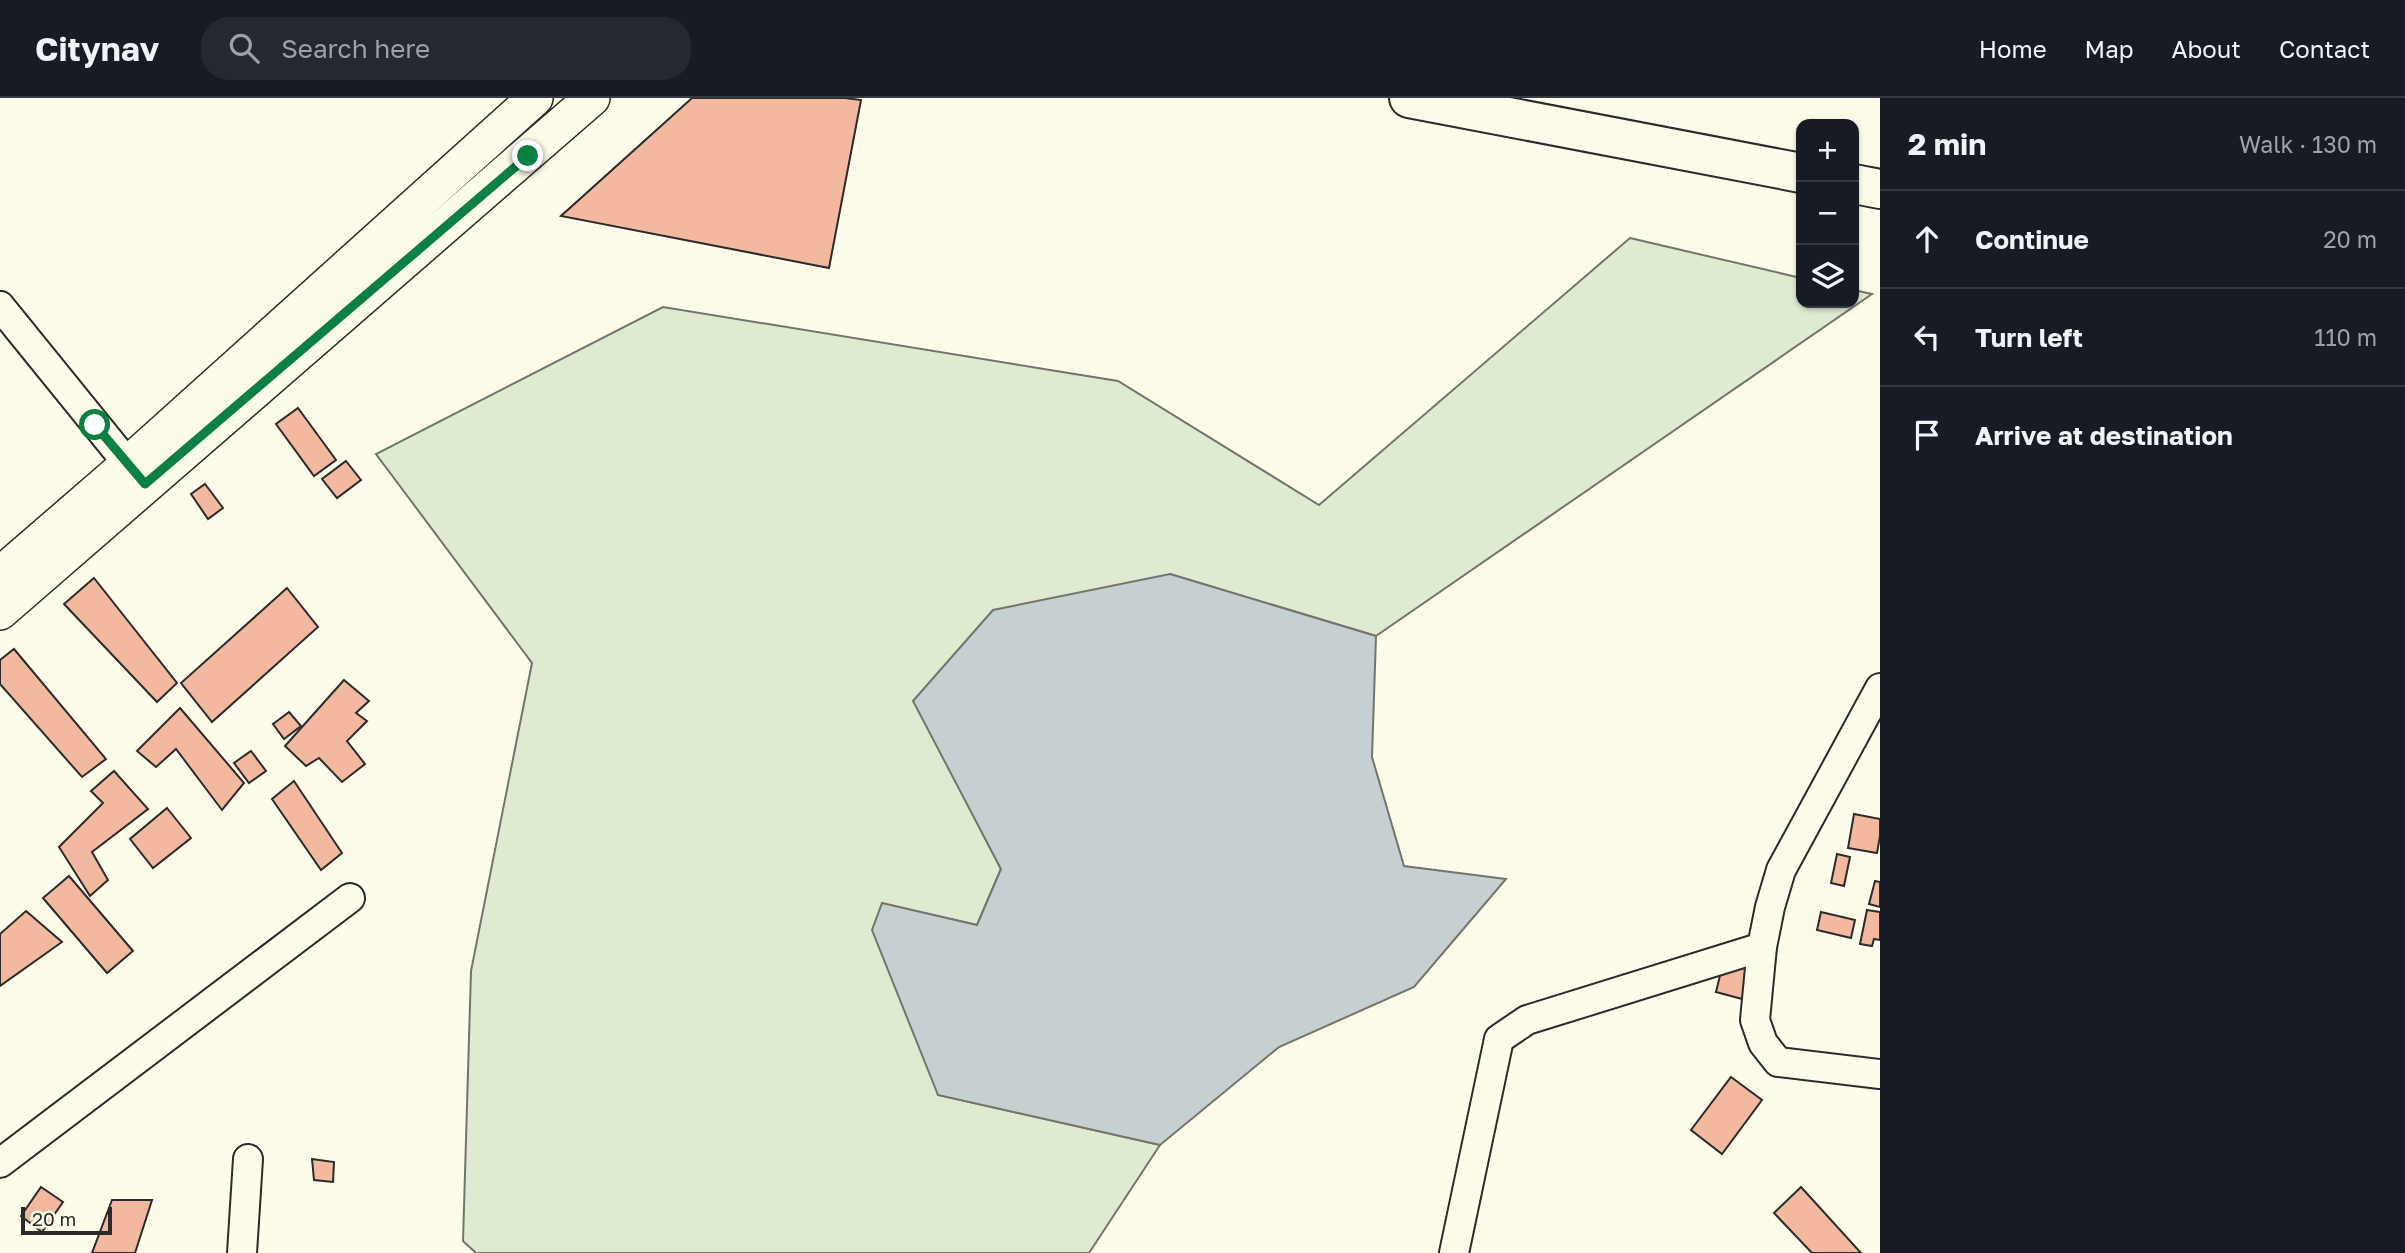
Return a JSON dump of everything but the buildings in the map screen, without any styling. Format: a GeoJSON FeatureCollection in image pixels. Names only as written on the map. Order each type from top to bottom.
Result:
{"type":"FeatureCollection","features":[{"type":"Feature","properties":{"kind":"highway"},"geometry":{"type":"LineString","coordinates":[[1409,98],[1796,172]]}},
{"type":"Feature","properties":{"kind":"highway"},"geometry":{"type":"LineString","coordinates":[[1859,185],[1880,189]]}},
{"type":"Feature","properties":{"kind":"street"},"geometry":{"type":"LineString","coordinates":[[0,612],[136,475],[535,98]]}},
{"type":"Feature","properties":{"kind":"street"},"geometry":{"type":"LineString","coordinates":[[0,575],[136,475],[528,156],[592,98]]}},
{"type":"Feature","properties":{"kind":"street"},"geometry":{"type":"LineString","coordinates":[[0,306],[136,475]]}},
{"type":"Feature","properties":{"kind":"street"},"geometry":{"type":"LineString","coordinates":[[1880,688],[1781,870],[1762,947],[1755,1020],[1763,1043],[1777,1062],[1880,1074]]}},
{"type":"Feature","properties":{"kind":"street"},"geometry":{"type":"LineString","coordinates":[[0,1163],[350,898]]}},
{"type":"Feature","properties":{"kind":"street"},"geometry":{"type":"LineString","coordinates":[[1454,1253],[1499,1039],[1527,1020],[1762,947]]}},
{"type":"Feature","properties":{"kind":"street"},"geometry":{"type":"LineString","coordinates":[[242,1253],[248,1159]]}},
{"type":"Feature","properties":{"kind":"green space"},"geometry":{"type":"Polygon","coordinates":[[[1630,238],[1796,277],[1796,308],[1852,308],[1376,636],[1170,574],[914,700],[1001,869],[977,925],[883,904],[938,1095],[1160,1145],[1089,1253],[476,1253],[463,1241],[471,971],[532,663],[376,454],[663,307],[1118,381],[1319,505],[1630,238]]]}},
{"type":"Feature","properties":{"kind":"green space"},"geometry":{"type":"Polygon","coordinates":[[[1859,291],[1872,294],[1859,303],[1859,291]]]}},
{"type":"Feature","properties":{"kind":"shaded area"},"geometry":{"type":"Polygon","coordinates":[[[1170,574],[1376,636],[1372,757],[1404,866],[1506,879],[1414,987],[1279,1047],[1160,1145],[938,1095],[872,930],[882,903],[977,925],[1001,869],[913,701],[993,610],[1170,574]]]}},
{"type":"Feature","properties":{"kind":"route"},"geometry":{"type":"LineString","coordinates":[[95,425],[145,484],[528,156]]}}]}
